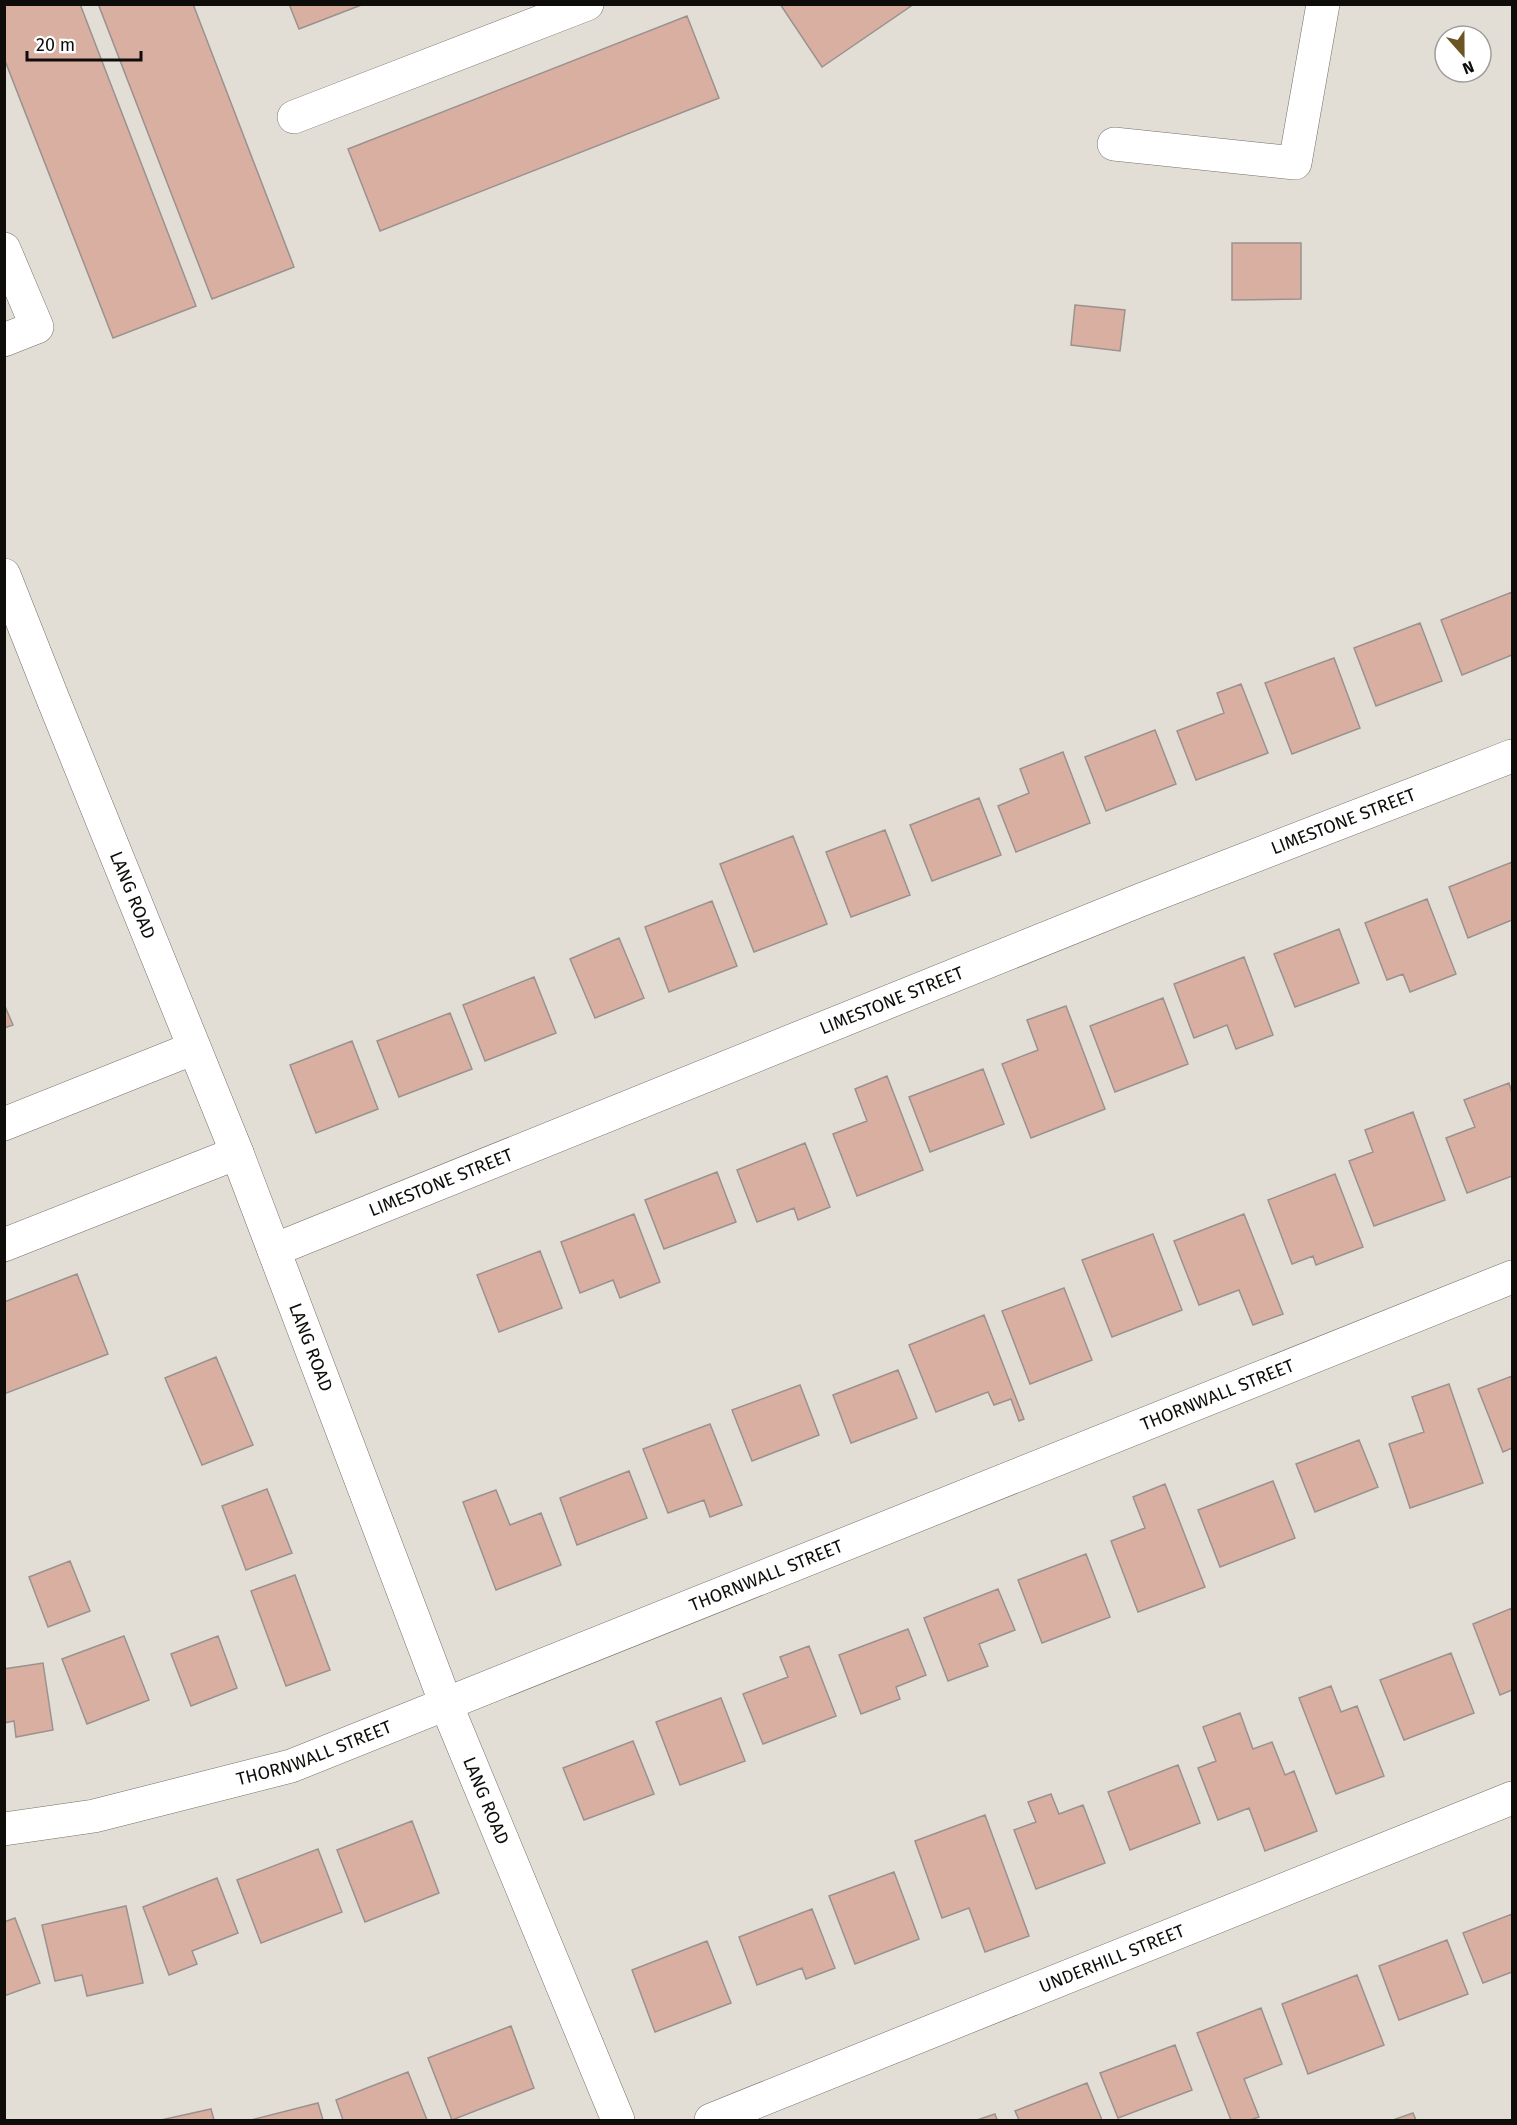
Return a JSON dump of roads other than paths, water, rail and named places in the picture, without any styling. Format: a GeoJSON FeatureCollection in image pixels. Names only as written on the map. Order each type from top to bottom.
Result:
{"type":"FeatureCollection","features":[{"type":"Feature","properties":{"kind":"street"},"geometry":{"type":"LineString","coordinates":[[294,117],[587,4]]}},
{"type":"Feature","properties":{"kind":"street"},"geometry":{"type":"LineString","coordinates":[[1114,144],[1295,163],[1323,4]]}},
{"type":"Feature","properties":{"kind":"street"},"geometry":{"type":"LineString","coordinates":[[4,249],[37,327],[4,340]]}},
{"type":"Feature","properties":{"kind":"street","name":"LANG ROAD"},"geometry":{"type":"LineString","coordinates":[[4,575],[237,1153],[446,1704],[618,2121]]}},
{"type":"Feature","properties":{"kind":"street","name":"LIMESTONE STREET"},"geometry":{"type":"LineString","coordinates":[[274,1250],[1143,899],[1512,756]]}},
{"type":"Feature","properties":{"kind":"street"},"geometry":{"type":"LineString","coordinates":[[4,1124],[194,1048]]}},
{"type":"Feature","properties":{"kind":"street"},"geometry":{"type":"LineString","coordinates":[[4,1245],[237,1153]]}},
{"type":"Feature","properties":{"kind":"street","name":"THORNWALL STREET"},"geometry":{"type":"LineString","coordinates":[[4,1829],[93,1816],[291,1766],[1512,1277]]}},
{"type":"Feature","properties":{"kind":"street","name":"UNDERHILL STREET"},"geometry":{"type":"LineString","coordinates":[[711,2121],[1512,1798]]}}]}
